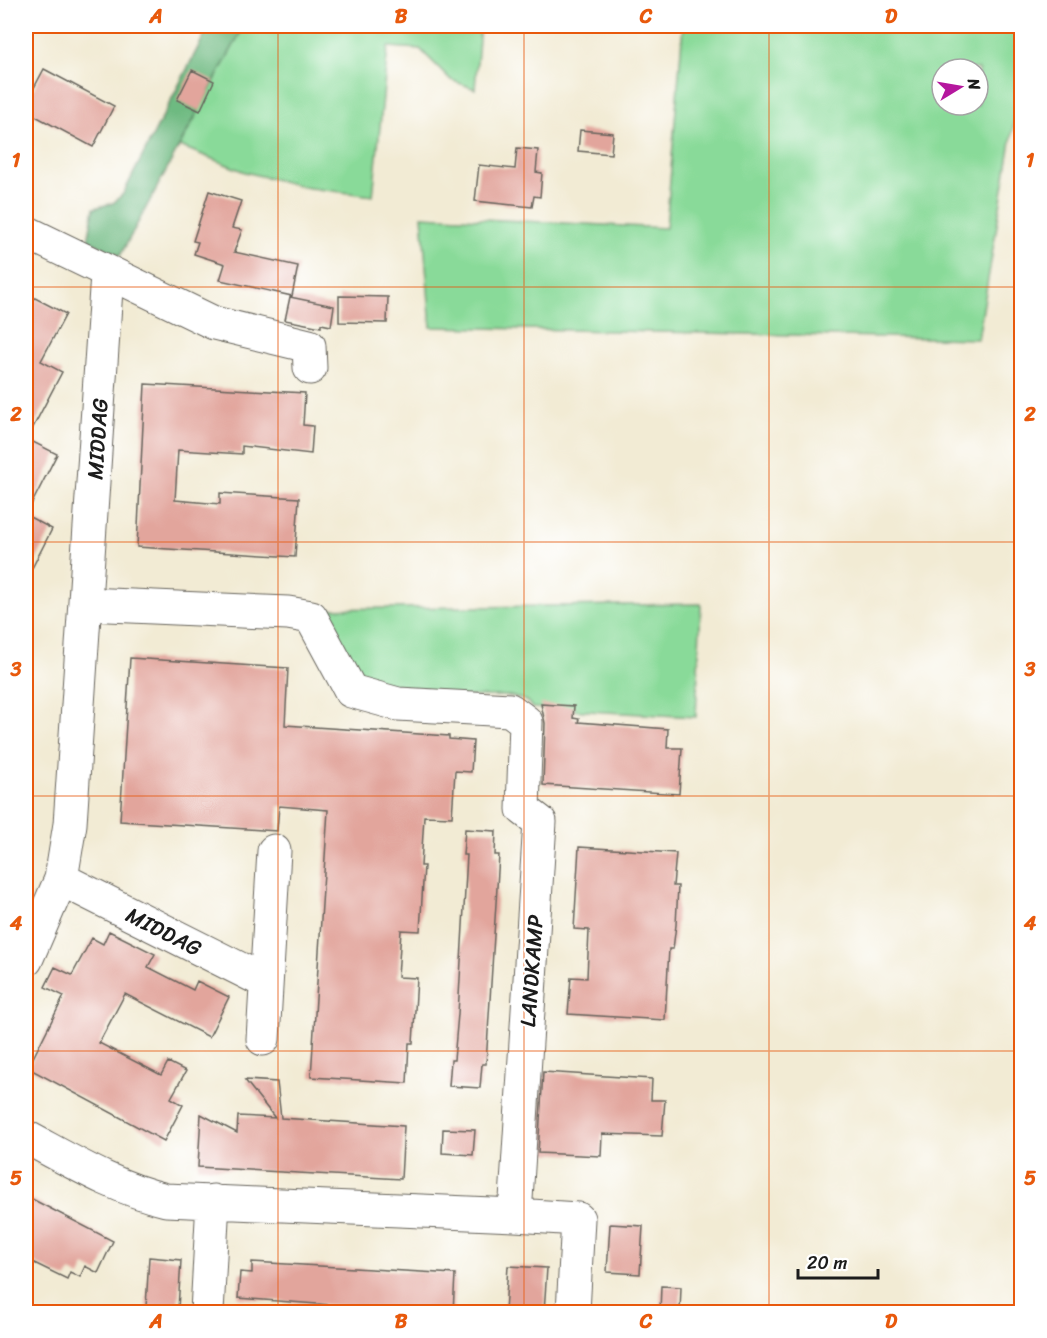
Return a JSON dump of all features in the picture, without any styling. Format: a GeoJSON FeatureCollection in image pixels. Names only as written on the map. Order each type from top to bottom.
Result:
{"type":"FeatureCollection","features":[{"type":"Feature","properties":{"kind":"street"},"geometry":{"type":"LineString","coordinates":[[26,232],[107,274],[214,323],[309,346],[310,368]]}},
{"type":"Feature","properties":{"kind":"street","name":"MIDDAG"},"geometry":{"type":"LineString","coordinates":[[26,960],[61,879],[70,824],[87,604],[107,274]]}},
{"type":"Feature","properties":{"kind":"street","name":"LANDKAMP"},"geometry":{"type":"LineString","coordinates":[[87,604],[288,614],[311,618],[351,692],[398,704],[510,710],[526,722],[523,809],[540,822],[515,1215]]}},
{"type":"Feature","properties":{"kind":"street"},"geometry":{"type":"LineString","coordinates":[[263,1039],[274,851]]}},
{"type":"Feature","properties":{"kind":"street","name":"MIDDAG"},"geometry":{"type":"LineString","coordinates":[[61,879],[266,982]]}},
{"type":"Feature","properties":{"kind":"street"},"geometry":{"type":"LineString","coordinates":[[26,1137],[138,1193],[165,1200],[578,1219],[573,1312]]}},
{"type":"Feature","properties":{"kind":"street"},"geometry":{"type":"LineString","coordinates":[[207,1312],[213,1201]]}},
{"type":"Feature","properties":{"kind":"green space"},"geometry":{"type":"Polygon","coordinates":[[[209,26],[244,26],[120,256],[88,240],[94,208],[113,203],[123,194],[209,26]]]}},
{"type":"Feature","properties":{"kind":"green space"},"geometry":{"type":"Polygon","coordinates":[[[244,26],[480,26],[475,89],[451,80],[420,49],[388,47],[373,196],[309,188],[245,172],[180,146],[244,26]]]}},
{"type":"Feature","properties":{"kind":"green space"},"geometry":{"type":"Polygon","coordinates":[[[683,26],[1021,26],[1021,81],[978,339],[431,327],[422,216],[666,228],[683,26]]]}},
{"type":"Feature","properties":{"kind":"green space"},"geometry":{"type":"Polygon","coordinates":[[[701,604],[696,717],[532,708],[527,701],[510,696],[406,697],[359,678],[315,609],[701,604]]]}},
{"type":"Feature","properties":{"kind":"building"},"geometry":{"type":"Polygon","coordinates":[[[44,69],[114,106],[93,147],[26,111],[26,103],[44,69]]]}},
{"type":"Feature","properties":{"kind":"building"},"geometry":{"type":"Polygon","coordinates":[[[192,70],[214,81],[200,111],[177,100],[192,70]]]}},
{"type":"Feature","properties":{"kind":"building"},"geometry":{"type":"Polygon","coordinates":[[[580,130],[613,133],[611,154],[578,151],[580,130]]]}},
{"type":"Feature","properties":{"kind":"building"},"geometry":{"type":"Polygon","coordinates":[[[517,148],[538,150],[536,172],[542,173],[540,197],[534,196],[532,207],[475,201],[479,165],[515,169],[517,148]]]}},
{"type":"Feature","properties":{"kind":"building"},"geometry":{"type":"Polygon","coordinates":[[[209,191],[241,201],[232,228],[242,230],[234,252],[298,266],[292,296],[220,280],[225,264],[194,254],[198,242],[193,241],[209,191]]]}},
{"type":"Feature","properties":{"kind":"building"},"geometry":{"type":"Polygon","coordinates":[[[339,296],[388,297],[387,323],[339,322],[339,296]]]}},
{"type":"Feature","properties":{"kind":"building"},"geometry":{"type":"Polygon","coordinates":[[[33,297],[66,314],[41,361],[62,372],[27,439],[57,454],[26,515],[26,311],[33,297]]]}},
{"type":"Feature","properties":{"kind":"building"},"geometry":{"type":"Polygon","coordinates":[[[290,297],[334,306],[331,326],[321,324],[321,327],[285,320],[290,297]]]}},
{"type":"Feature","properties":{"kind":"building"},"geometry":{"type":"Polygon","coordinates":[[[145,384],[305,393],[303,425],[313,426],[311,454],[242,446],[242,454],[178,450],[175,500],[220,504],[220,493],[299,498],[295,557],[137,547],[145,384]]]}},
{"type":"Feature","properties":{"kind":"building"},"geometry":{"type":"Polygon","coordinates":[[[26,515],[52,529],[26,580],[26,515]]]}},
{"type":"Feature","properties":{"kind":"building"},"geometry":{"type":"Polygon","coordinates":[[[130,658],[288,668],[285,725],[449,736],[449,739],[473,741],[471,772],[455,771],[452,817],[424,816],[420,931],[401,930],[398,977],[417,978],[413,1043],[409,1043],[407,1083],[311,1077],[328,810],[279,806],[277,831],[120,821],[130,658]]]}},
{"type":"Feature","properties":{"kind":"building"},"geometry":{"type":"Polygon","coordinates":[[[541,704],[574,706],[573,718],[579,719],[578,722],[668,729],[667,748],[682,748],[679,794],[543,785],[545,723],[541,704]]]}},
{"type":"Feature","properties":{"kind":"building"},"geometry":{"type":"Polygon","coordinates":[[[465,829],[496,831],[495,855],[499,855],[486,1064],[482,1064],[480,1088],[449,1086],[458,1014],[467,855],[463,855],[465,829]]]}},
{"type":"Feature","properties":{"kind":"building"},"geometry":{"type":"Polygon","coordinates":[[[579,847],[676,853],[673,886],[678,886],[676,925],[673,949],[669,949],[665,1020],[568,1014],[571,977],[587,978],[589,930],[574,929],[579,847]]]}},
{"type":"Feature","properties":{"kind":"building"},"geometry":{"type":"Polygon","coordinates":[[[109,931],[155,954],[148,967],[193,990],[197,981],[229,997],[209,1037],[125,994],[99,1043],[161,1075],[168,1062],[186,1071],[171,1098],[183,1105],[164,1141],[28,1068],[64,996],[45,987],[55,967],[72,975],[92,938],[103,944],[109,931]]]}},
{"type":"Feature","properties":{"kind":"building"},"geometry":{"type":"Polygon","coordinates":[[[543,1072],[652,1079],[651,1100],[665,1100],[662,1136],[602,1134],[601,1156],[538,1153],[543,1072]]]}},
{"type":"Feature","properties":{"kind":"building"},"geometry":{"type":"Polygon","coordinates":[[[245,1080],[277,1082],[281,1118],[404,1126],[401,1179],[198,1167],[201,1114],[237,1133],[238,1116],[275,1118],[245,1080]]]}},
{"type":"Feature","properties":{"kind":"building"},"geometry":{"type":"Polygon","coordinates":[[[443,1129],[475,1130],[473,1155],[442,1153],[443,1129]]]}},
{"type":"Feature","properties":{"kind":"building"},"geometry":{"type":"Polygon","coordinates":[[[32,1199],[113,1241],[98,1273],[85,1266],[80,1277],[70,1272],[67,1279],[26,1259],[26,1211],[32,1199]]]}},
{"type":"Feature","properties":{"kind":"building"},"geometry":{"type":"Polygon","coordinates":[[[610,1224],[643,1226],[640,1274],[607,1272],[610,1224]]]}},
{"type":"Feature","properties":{"kind":"building"},"geometry":{"type":"Polygon","coordinates":[[[149,1257],[181,1260],[178,1309],[146,1307],[149,1257]]]}},
{"type":"Feature","properties":{"kind":"building"},"geometry":{"type":"Polygon","coordinates":[[[252,1262],[455,1274],[453,1312],[383,1312],[384,1309],[238,1298],[240,1272],[252,1273],[252,1262]]]}},
{"type":"Feature","properties":{"kind":"building"},"geometry":{"type":"Polygon","coordinates":[[[508,1266],[547,1268],[544,1312],[505,1312],[508,1266]]]}},
{"type":"Feature","properties":{"kind":"building"},"geometry":{"type":"Polygon","coordinates":[[[661,1286],[681,1287],[680,1312],[660,1312],[661,1286]]]}}]}
